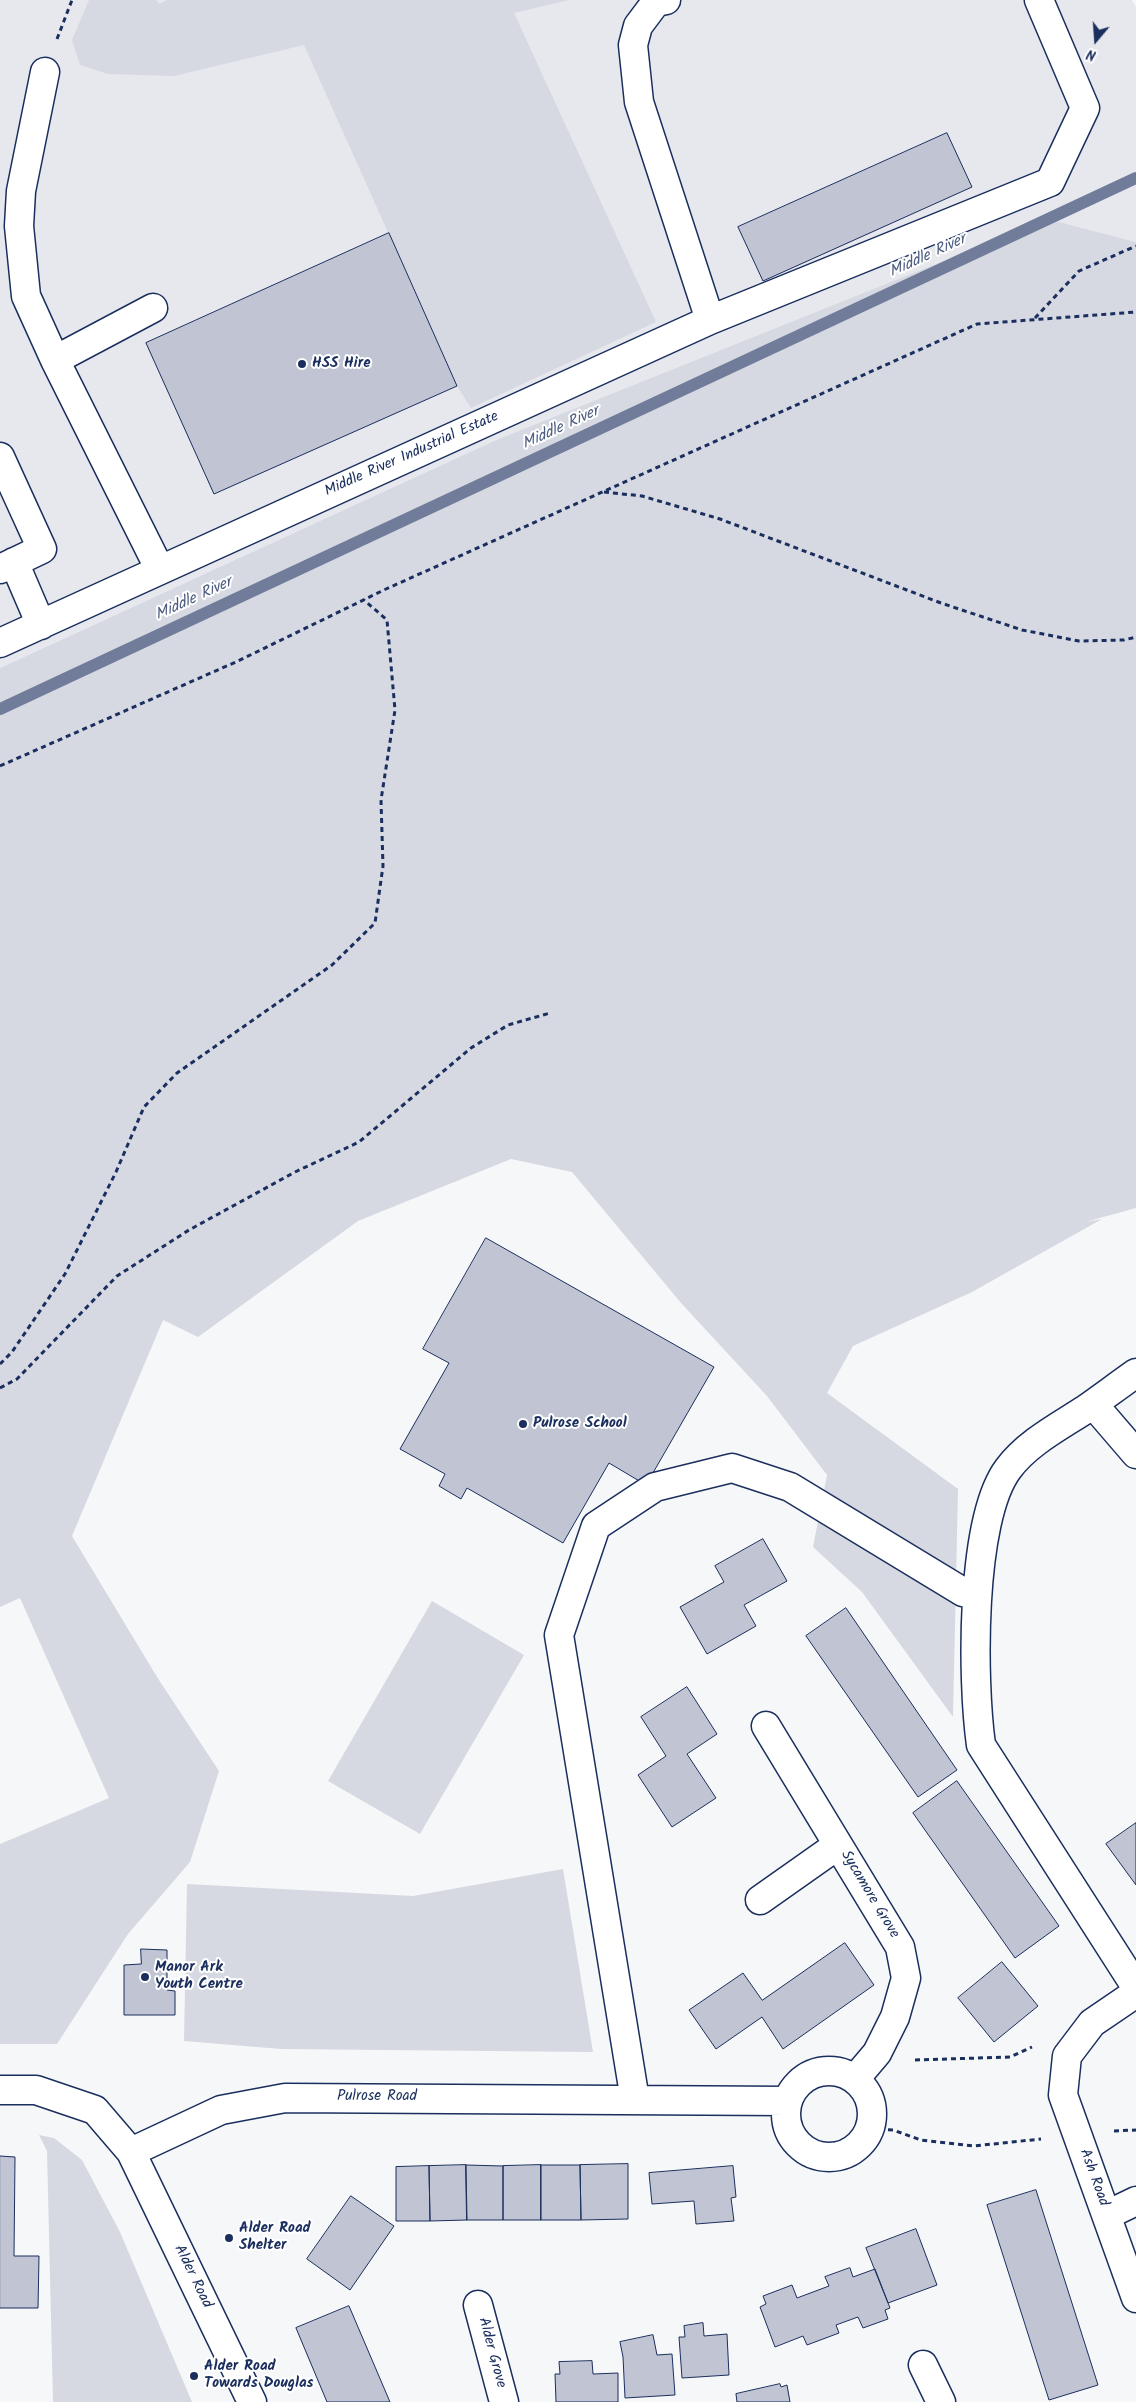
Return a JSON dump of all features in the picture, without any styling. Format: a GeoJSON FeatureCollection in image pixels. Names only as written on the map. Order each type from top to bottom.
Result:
{"type":"FeatureCollection","features":[{"type":"Feature","properties":{"kind":"street"},"geometry":{"type":"LineString","coordinates":[[666,0],[656,2],[638,26],[633,45],[638,102],[710,320]]}},
{"type":"Feature","properties":{"kind":"street","name":"Middle River Industrial Estate"},"geometry":{"type":"LineString","coordinates":[[0,643],[664,340],[1050,182],[1085,108],[1039,0]]}},
{"type":"Feature","properties":{"kind":"street"},"geometry":{"type":"LineString","coordinates":[[45,72],[10,194],[19,226],[26,296],[55,360],[160,570]]}},
{"type":"Feature","properties":{"kind":"street"},"geometry":{"type":"LineString","coordinates":[[55,360],[152,308]]}},
{"type":"Feature","properties":{"kind":"street"},"geometry":{"type":"LineString","coordinates":[[0,457],[42,549],[7,566],[40,625]]}},
{"type":"Feature","properties":{"kind":"street"},"geometry":{"type":"LineString","coordinates":[[1136,1373],[1038,1440],[1008,1468],[995,1490],[984,1531],[978,1595],[976,1710],[981,1745],[1136,1987]]}},
{"type":"Feature","properties":{"kind":"street"},"geometry":{"type":"LineString","coordinates":[[1092,1404],[1136,1454]]}},
{"type":"Feature","properties":{"kind":"street"},"geometry":{"type":"LineString","coordinates":[[636,2100],[558,1635],[596,1526],[655,1487],[732,1468],[790,1487],[963,1592],[978,1595]]}},
{"type":"Feature","properties":{"kind":"street","name":"Sycamore Grove"},"geometry":{"type":"LineString","coordinates":[[766,1726],[900,1947],[906,1978],[895,2017],[877,2053],[855,2079]]}},
{"type":"Feature","properties":{"kind":"street","name":"Sycamore Grove"},"geometry":{"type":"LineString","coordinates":[[760,1900],[838,1845]]}},
{"type":"Feature","properties":{"kind":"street"},"geometry":{"type":"LineString","coordinates":[[1067,2056],[1092,2023],[1136,1992]]}},
{"type":"Feature","properties":{"kind":"street","name":"Ash Road"},"geometry":{"type":"LineString","coordinates":[[1067,2056],[1063,2095],[1136,2298]]}},
{"type":"Feature","properties":{"kind":"street"},"geometry":{"type":"LineString","coordinates":[[829,2071],[842,2073],[855,2079],[864,2089],[871,2102],[873,2115],[870,2129],[863,2142],[851,2152],[837,2157],[822,2158],[808,2153],[796,2143],[788,2130],[785,2115],[787,2101],[798,2084],[815,2073],[829,2071]]}},
{"type":"Feature","properties":{"kind":"street"},"geometry":{"type":"LineString","coordinates":[[0,2090],[36,2090],[95,2110],[131,2152]]}},
{"type":"Feature","properties":{"kind":"street","name":"Pulrose Road"},"geometry":{"type":"LineString","coordinates":[[131,2152],[221,2110],[285,2098],[787,2101]]}},
{"type":"Feature","properties":{"kind":"street","name":"Alder Road"},"geometry":{"type":"LineString","coordinates":[[131,2152],[252,2402]]}},
{"type":"Feature","properties":{"kind":"street"},"geometry":{"type":"LineString","coordinates":[[1107,2215],[1136,2201]]}},
{"type":"Feature","properties":{"kind":"street","name":"Alder Grove"},"geometry":{"type":"LineString","coordinates":[[478,2305],[504,2402]]}},
{"type":"Feature","properties":{"kind":"street"},"geometry":{"type":"LineString","coordinates":[[924,2365],[941,2402]]}},
{"type":"Feature","properties":{"kind":"path"},"geometry":{"type":"LineString","coordinates":[[1034,318],[1078,271],[1136,246]]}},
{"type":"Feature","properties":{"kind":"path"},"geometry":{"type":"LineString","coordinates":[[0,766],[238,661],[364,600],[977,324],[1034,318],[1136,312]]}},
{"type":"Feature","properties":{"kind":"path"},"geometry":{"type":"LineString","coordinates":[[604,492],[642,496],[720,520],[941,603],[1022,630],[1079,641],[1124,640],[1136,637]]}},
{"type":"Feature","properties":{"kind":"path"},"geometry":{"type":"LineString","coordinates":[[0,1364],[12,1352],[65,1274],[116,1172],[144,1107],[176,1073],[332,965],[375,924],[383,866],[381,800],[394,710],[387,620],[364,600]]}},
{"type":"Feature","properties":{"kind":"path"},"geometry":{"type":"LineString","coordinates":[[0,1388],[16,1379],[117,1276],[205,1221],[295,1172],[359,1142],[471,1048],[508,1025],[550,1013]]}},
{"type":"Feature","properties":{"kind":"path"},"geometry":{"type":"LineString","coordinates":[[911,2060],[1010,2057],[1034,2046],[1067,2056]]}},
{"type":"Feature","properties":{"kind":"path"},"geometry":{"type":"LineString","coordinates":[[870,2129],[893,2130],[921,2140],[974,2146],[1136,2130]]}},
{"type":"Feature","properties":{"kind":"shaded area"},"geometry":{"type":"Polygon","coordinates":[[[0,0],[1132,0],[1136,7],[1136,242],[1048,219],[496,440],[0,668],[0,0]]]}},
{"type":"Feature","properties":{"kind":"shaded area"},"geometry":{"type":"Polygon","coordinates":[[[89,0],[156,0],[159,4],[167,0],[569,0],[514,13],[656,322],[471,408],[457,386],[304,45],[174,76],[108,74],[80,65],[72,40],[89,0]]]}},
{"type":"Feature","properties":{"kind":"shaded area"},"geometry":{"type":"Polygon","coordinates":[[[1048,219],[1136,242],[1136,1208],[1085,1222],[1102,1219],[972,1292],[853,1346],[827,1393],[958,1489],[953,1717],[862,1592],[813,1547],[827,1475],[767,1396],[681,1303],[572,1172],[511,1159],[358,1221],[198,1337],[163,1320],[72,1536],[157,1677],[219,1771],[190,1862],[128,1934],[57,2044],[0,2044],[0,1844],[109,1798],[20,1598],[0,1607],[0,668],[496,440],[1048,219]]]}},
{"type":"Feature","properties":{"kind":"shaded area"},"geometry":{"type":"Polygon","coordinates":[[[432,1601],[524,1655],[420,1834],[328,1781],[432,1601]]]}},
{"type":"Feature","properties":{"kind":"shaded area"},"geometry":{"type":"Polygon","coordinates":[[[563,1869],[593,2052],[281,2049],[184,2041],[187,1884],[413,1896],[563,1869]]]}},
{"type":"Feature","properties":{"kind":"shaded area"},"geometry":{"type":"Polygon","coordinates":[[[39,2135],[54,2138],[82,2160],[120,2232],[192,2402],[53,2402],[47,2151],[39,2135]]]}},
{"type":"Feature","properties":{"kind":"building"},"geometry":{"type":"Polygon","coordinates":[[[947,133],[972,187],[763,281],[738,227],[947,133]]]}},
{"type":"Feature","properties":{"kind":"building","name":"HSS Hire"},"geometry":{"type":"Polygon","coordinates":[[[389,233],[457,386],[214,494],[146,343],[389,233]]]}},
{"type":"Feature","properties":{"kind":"building","name":"Pulrose School"},"geometry":{"type":"Polygon","coordinates":[[[486,1238],[714,1367],[646,1485],[609,1463],[563,1543],[467,1488],[461,1499],[439,1486],[445,1474],[400,1449],[449,1363],[423,1349],[486,1238]]]}},
{"type":"Feature","properties":{"kind":"building"},"geometry":{"type":"Polygon","coordinates":[[[763,1539],[787,1581],[744,1605],[756,1626],[707,1654],[680,1607],[724,1582],[715,1566],[763,1539]]]}},
{"type":"Feature","properties":{"kind":"building"},"geometry":{"type":"Polygon","coordinates":[[[846,1608],[957,1770],[918,1797],[806,1636],[846,1608]]]}},
{"type":"Feature","properties":{"kind":"building"},"geometry":{"type":"Polygon","coordinates":[[[687,1687],[717,1734],[687,1754],[716,1798],[672,1827],[638,1775],[666,1756],[641,1717],[687,1687]]]}},
{"type":"Feature","properties":{"kind":"building"},"geometry":{"type":"Polygon","coordinates":[[[957,1781],[1059,1926],[1015,1958],[913,1813],[957,1781]]]}},
{"type":"Feature","properties":{"kind":"building"},"geometry":{"type":"Polygon","coordinates":[[[1136,1823],[1136,1885],[1106,1844],[1136,1823]]]}},
{"type":"Feature","properties":{"kind":"building"},"geometry":{"type":"Polygon","coordinates":[[[845,1943],[874,1985],[783,2049],[762,2017],[716,2049],[689,2010],[743,1973],[762,2000],[845,1943]]]}},
{"type":"Feature","properties":{"kind":"building","name":"Manor Ark Youth Centre"},"geometry":{"type":"Polygon","coordinates":[[[141,1949],[167,1950],[167,1990],[175,1991],[175,2015],[124,2015],[124,1965],[141,1964],[141,1949]]]}},
{"type":"Feature","properties":{"kind":"building"},"geometry":{"type":"Polygon","coordinates":[[[1002,1962],[1038,2006],[994,2042],[958,1998],[1002,1962]]]}},
{"type":"Feature","properties":{"kind":"building"},"geometry":{"type":"Polygon","coordinates":[[[0,2156],[15,2157],[14,2256],[39,2256],[38,2308],[0,2308],[0,2156]]]}},
{"type":"Feature","properties":{"kind":"building"},"geometry":{"type":"Polygon","coordinates":[[[628,2164],[628,2219],[581,2220],[580,2165],[628,2164]]]}},
{"type":"Feature","properties":{"kind":"building"},"geometry":{"type":"Polygon","coordinates":[[[466,2165],[503,2166],[503,2220],[467,2220],[466,2165]]]}},
{"type":"Feature","properties":{"kind":"building"},"geometry":{"type":"Polygon","coordinates":[[[466,2165],[467,2220],[430,2221],[429,2166],[466,2165]]]}},
{"type":"Feature","properties":{"kind":"building"},"geometry":{"type":"Polygon","coordinates":[[[541,2165],[580,2165],[581,2220],[541,2220],[541,2165]]]}},
{"type":"Feature","properties":{"kind":"building"},"geometry":{"type":"Polygon","coordinates":[[[541,2165],[541,2220],[503,2220],[503,2166],[541,2165]]]}},
{"type":"Feature","properties":{"kind":"building"},"geometry":{"type":"Polygon","coordinates":[[[429,2166],[430,2221],[396,2221],[396,2167],[429,2166]]]}},
{"type":"Feature","properties":{"kind":"building"},"geometry":{"type":"Polygon","coordinates":[[[733,2166],[736,2197],[731,2198],[734,2221],[696,2224],[694,2201],[652,2204],[649,2173],[733,2166]]]}},
{"type":"Feature","properties":{"kind":"building"},"geometry":{"type":"Polygon","coordinates":[[[1036,2190],[1098,2385],[1049,2400],[987,2205],[1036,2190]]]}},
{"type":"Feature","properties":{"kind":"building"},"geometry":{"type":"Polygon","coordinates":[[[351,2196],[394,2226],[350,2290],[307,2259],[351,2196]]]}},
{"type":"Feature","properties":{"kind":"building"},"geometry":{"type":"Polygon","coordinates":[[[916,2229],[937,2285],[888,2303],[866,2248],[916,2229]]]}},
{"type":"Feature","properties":{"kind":"building"},"geometry":{"type":"Polygon","coordinates":[[[850,2268],[853,2277],[875,2269],[890,2308],[885,2310],[888,2319],[863,2328],[858,2317],[836,2325],[839,2333],[807,2345],[803,2336],[775,2347],[760,2307],[766,2304],[763,2296],[792,2285],[797,2298],[829,2286],[825,2277],[850,2268]]]}},
{"type":"Feature","properties":{"kind":"building"},"geometry":{"type":"Polygon","coordinates":[[[349,2306],[390,2402],[327,2402],[296,2328],[349,2306]]]}},
{"type":"Feature","properties":{"kind":"building"},"geometry":{"type":"Polygon","coordinates":[[[703,2323],[704,2336],[727,2334],[729,2375],[682,2378],[679,2337],[685,2337],[684,2326],[703,2323]]]}},
{"type":"Feature","properties":{"kind":"building"},"geometry":{"type":"Polygon","coordinates":[[[653,2335],[657,2355],[672,2354],[675,2395],[625,2398],[623,2357],[620,2342],[653,2335]]]}},
{"type":"Feature","properties":{"kind":"building"},"geometry":{"type":"Polygon","coordinates":[[[592,2361],[593,2374],[618,2373],[618,2402],[556,2402],[555,2374],[560,2374],[559,2362],[592,2361]]]}},
{"type":"Feature","properties":{"kind":"building"},"geometry":{"type":"Polygon","coordinates":[[[780,2384],[781,2387],[787,2385],[790,2402],[737,2402],[736,2394],[780,2384]]]}},
{"type":"Feature","properties":{"kind":"waterway","name":"Middle River"},"geometry":{"type":"LineString","coordinates":[[0,709],[1136,178]]}},
{"type":"Feature","properties":{"kind":"place","name":"HSS Hire"},"geometry":{"type":"Point","coordinates":[302,364]}},
{"type":"Feature","properties":{"kind":"place","name":"Pulrose School"},"geometry":{"type":"Point","coordinates":[523,1424]}},
{"type":"Feature","properties":{"kind":"place","name":"Manor Ark Youth Centre"},"geometry":{"type":"Point","coordinates":[145,1977]}},
{"type":"Feature","properties":{"kind":"place","name":"Alder Road Shelter"},"geometry":{"type":"Point","coordinates":[229,2238]}},
{"type":"Feature","properties":{"kind":"place","name":"Alder Road Towards Douglas"},"geometry":{"type":"Point","coordinates":[194,2376]}}]}
